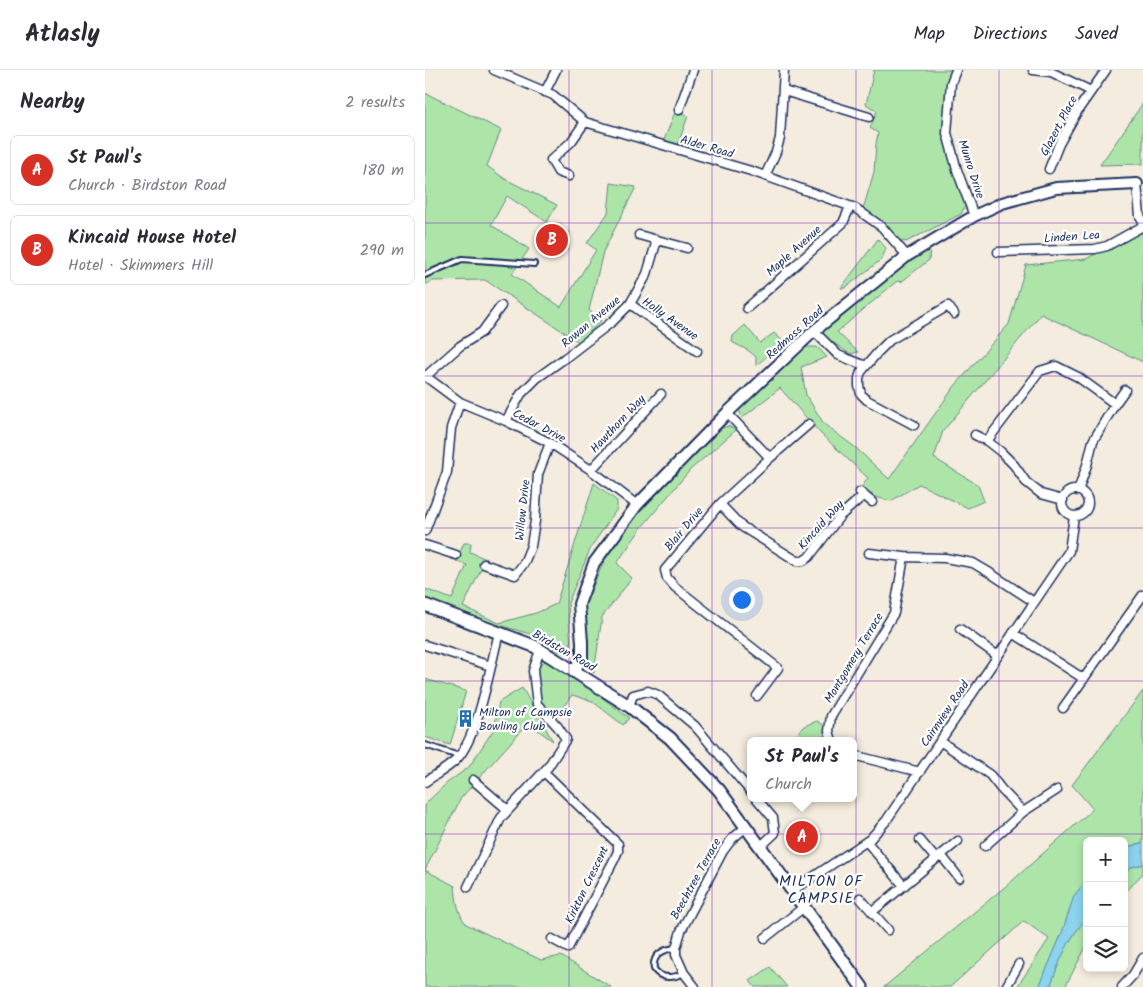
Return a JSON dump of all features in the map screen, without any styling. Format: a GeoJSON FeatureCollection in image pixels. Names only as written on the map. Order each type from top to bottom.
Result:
{"type":"FeatureCollection","features":[{"type":"Feature","properties":{"kind":"main road","name":"Birdston Road"},"geometry":{"type":"LineString","coordinates":[[425,605],[540,650],[629,706],[670,738],[719,790],[862,987]]}},
{"type":"Feature","properties":{"kind":"street","name":"Alder Road"},"geometry":{"type":"LineString","coordinates":[[494,70],[553,95],[585,122],[765,176],[855,208],[881,227],[907,256]]}},
{"type":"Feature","properties":{"kind":"street"},"geometry":{"type":"LineString","coordinates":[[545,92],[557,70]]}},
{"type":"Feature","properties":{"kind":"street"},"geometry":{"type":"LineString","coordinates":[[679,110],[693,70]]}},
{"type":"Feature","properties":{"kind":"street"},"geometry":{"type":"LineString","coordinates":[[765,176],[780,138],[784,70]]}},
{"type":"Feature","properties":{"kind":"street","name":"Munro Drive"},"geometry":{"type":"LineString","coordinates":[[956,70],[951,83],[947,133],[957,170],[974,216]]}},
{"type":"Feature","properties":{"kind":"street"},"geometry":{"type":"LineString","coordinates":[[1033,70],[1051,72],[1091,91]]}},
{"type":"Feature","properties":{"kind":"street","name":"Glazert Place"},"geometry":{"type":"LineString","coordinates":[[1049,169],[1059,144],[1078,110],[1106,70]]}},
{"type":"Feature","properties":{"kind":"street"},"geometry":{"type":"LineString","coordinates":[[784,92],[869,117]]}},
{"type":"Feature","properties":{"kind":"street"},"geometry":{"type":"LineString","coordinates":[[569,176],[558,172],[551,160],[571,142],[585,122]]}},
{"type":"Feature","properties":{"kind":"street","name":"Redmoss Road"},"geometry":{"type":"LineString","coordinates":[[574,672],[581,657],[582,642],[579,604],[594,563],[637,505],[727,413],[814,331],[907,256],[974,216],[1002,203],[1057,188],[1137,184],[1140,216],[1143,221]]}},
{"type":"Feature","properties":{"kind":"street","name":"Maple Avenue"},"geometry":{"type":"LineString","coordinates":[[747,308],[843,223],[850,207]]}},
{"type":"Feature","properties":{"kind":"street","name":"Linden Lea"},"geometry":{"type":"LineString","coordinates":[[998,252],[1095,248],[1113,242],[1143,226]]}},
{"type":"Feature","properties":{"kind":"street"},"geometry":{"type":"LineString","coordinates":[[639,235],[687,248]]}},
{"type":"Feature","properties":{"kind":"street","name":"Rowan Avenue"},"geometry":{"type":"LineString","coordinates":[[506,421],[521,394],[537,378],[607,326],[630,304],[647,274],[657,240]]}},
{"type":"Feature","properties":{"kind":"street","name":"Holly Avenue"},"geometry":{"type":"LineString","coordinates":[[630,304],[697,351]]}},
{"type":"Feature","properties":{"kind":"street"},"geometry":{"type":"LineString","coordinates":[[425,376],[460,346],[482,332],[501,306]]}},
{"type":"Feature","properties":{"kind":"street"},"geometry":{"type":"LineString","coordinates":[[914,425],[867,400],[861,394],[859,378],[866,366],[890,340],[948,306],[954,314]]}},
{"type":"Feature","properties":{"kind":"street"},"geometry":{"type":"LineString","coordinates":[[814,331],[838,355],[866,366]]}},
{"type":"Feature","properties":{"kind":"street"},"geometry":{"type":"LineString","coordinates":[[987,441],[1040,371],[1056,366],[1078,377],[1115,404]]}},
{"type":"Feature","properties":{"kind":"street","name":"Cedar Drive"},"geometry":{"type":"LineString","coordinates":[[425,376],[460,402],[506,421],[550,443],[591,470],[637,505]]}},
{"type":"Feature","properties":{"kind":"street"},"geometry":{"type":"LineString","coordinates":[[1078,491],[1093,441],[1125,390]]}},
{"type":"Feature","properties":{"kind":"street","name":"Hawthorn Way"},"geometry":{"type":"LineString","coordinates":[[591,470],[661,394]]}},
{"type":"Feature","properties":{"kind":"street"},"geometry":{"type":"LineString","coordinates":[[425,531],[447,472],[451,428],[460,402]]}},
{"type":"Feature","properties":{"kind":"street"},"geometry":{"type":"LineString","coordinates":[[727,413],[770,458]]}},
{"type":"Feature","properties":{"kind":"street","name":"Blair Drive"},"geometry":{"type":"LineString","coordinates":[[757,696],[778,668],[675,586],[667,578],[665,570],[720,504],[809,424]]}},
{"type":"Feature","properties":{"kind":"street"},"geometry":{"type":"LineString","coordinates":[[975,435],[987,441],[1008,458],[1025,482],[1041,494],[1063,500]]}},
{"type":"Feature","properties":{"kind":"street","name":"Willow Drive"},"geometry":{"type":"LineString","coordinates":[[484,564],[515,575],[524,563],[531,546],[534,530],[538,474],[550,443]]}},
{"type":"Feature","properties":{"kind":"street"},"geometry":{"type":"LineString","coordinates":[[1078,491],[1085,495],[1088,503],[1085,511],[1078,516],[1074,516],[1066,512],[1063,500],[1067,494],[1078,491]]}},
{"type":"Feature","properties":{"kind":"street","name":"Kincaid Way"},"geometry":{"type":"LineString","coordinates":[[720,504],[741,526],[797,561],[803,561],[809,557],[840,516],[862,494],[872,502]]}},
{"type":"Feature","properties":{"kind":"street","name":"Cairnview Road"},"geometry":{"type":"LineString","coordinates":[[792,891],[867,842],[886,821],[1069,551],[1074,516]]}},
{"type":"Feature","properties":{"kind":"street"},"geometry":{"type":"LineString","coordinates":[[425,545],[456,555]]}},
{"type":"Feature","properties":{"kind":"street"},"geometry":{"type":"LineString","coordinates":[[869,553],[904,557],[945,558],[973,563],[1034,602]]}},
{"type":"Feature","properties":{"kind":"street","name":"Montgomery Terrace"},"geometry":{"type":"LineString","coordinates":[[831,737],[829,731],[831,716],[873,651],[894,612],[904,557]]}},
{"type":"Feature","properties":{"kind":"street"},"geometry":{"type":"LineString","coordinates":[[1063,708],[1143,595]]}},
{"type":"Feature","properties":{"kind":"street"},"geometry":{"type":"LineString","coordinates":[[960,629],[997,656]]}},
{"type":"Feature","properties":{"kind":"street"},"geometry":{"type":"LineString","coordinates":[[1013,632],[1084,678]]}},
{"type":"Feature","properties":{"kind":"street"},"geometry":{"type":"LineString","coordinates":[[425,782],[456,760],[466,747],[475,726],[499,633]]}},
{"type":"Feature","properties":{"kind":"street"},"geometry":{"type":"LineString","coordinates":[[425,645],[491,666]]}},
{"type":"Feature","properties":{"kind":"street"},"geometry":{"type":"LineString","coordinates":[[468,887],[501,818],[544,772],[566,739],[537,704],[533,671],[540,650]]}},
{"type":"Feature","properties":{"kind":"street"},"geometry":{"type":"LineString","coordinates":[[629,706],[633,695],[648,691],[658,695],[695,726],[747,787]]}},
{"type":"Feature","properties":{"kind":"street"},"geometry":{"type":"LineString","coordinates":[[940,742],[990,775],[1023,812]]}},
{"type":"Feature","properties":{"kind":"street"},"geometry":{"type":"LineString","coordinates":[[857,756],[919,772]]}},
{"type":"Feature","properties":{"kind":"street","name":"Kirkton Crescent"},"geometry":{"type":"LineString","coordinates":[[544,772],[618,844],[618,851],[614,860],[568,948],[552,939]]}},
{"type":"Feature","properties":{"kind":"street"},"geometry":{"type":"LineString","coordinates":[[473,780],[508,810]]}},
{"type":"Feature","properties":{"kind":"street"},"geometry":{"type":"LineString","coordinates":[[985,846],[1023,812],[1057,790]]}},
{"type":"Feature","properties":{"kind":"street"},"geometry":{"type":"LineString","coordinates":[[759,802],[773,818],[775,833],[760,847]]}},
{"type":"Feature","properties":{"kind":"street","name":"Beechtree Terrace"},"geometry":{"type":"LineString","coordinates":[[676,948],[681,930],[723,850],[746,827]]}},
{"type":"Feature","properties":{"kind":"street"},"geometry":{"type":"LineString","coordinates":[[919,840],[959,878]]}},
{"type":"Feature","properties":{"kind":"street"},"geometry":{"type":"LineString","coordinates":[[872,912],[958,841]]}},
{"type":"Feature","properties":{"kind":"street"},"geometry":{"type":"LineString","coordinates":[[867,842],[904,886]]}},
{"type":"Feature","properties":{"kind":"street"},"geometry":{"type":"LineString","coordinates":[[860,898],[888,930]]}},
{"type":"Feature","properties":{"kind":"street"},"geometry":{"type":"LineString","coordinates":[[765,938],[804,907]]}},
{"type":"Feature","properties":{"kind":"street"},"geometry":{"type":"LineString","coordinates":[[676,948],[684,973],[695,987]]}},
{"type":"Feature","properties":{"kind":"street"},"geometry":{"type":"LineString","coordinates":[[1122,987],[1133,975],[1143,958]]}},
{"type":"Feature","properties":{"kind":"street"},"geometry":{"type":"LineString","coordinates":[[1006,987],[1019,964]]}},
{"type":"Feature","properties":{"kind":"lane"},"geometry":{"type":"LineString","coordinates":[[425,275],[462,259],[533,264]]}},
{"type":"Feature","properties":{"kind":"lane"},"geometry":{"type":"LineString","coordinates":[[425,745],[459,756]]}},
{"type":"Feature","properties":{"kind":"lane"},"geometry":{"type":"LineString","coordinates":[[676,948],[662,951],[657,955],[654,959],[654,969],[660,976],[666,977],[684,973]]}},
{"type":"Feature","properties":{"kind":"green space"},"geometry":{"type":"Polygon","coordinates":[[[874,70],[956,70],[947,133],[966,204],[961,214],[906,242],[891,238],[855,208],[864,206],[874,172],[878,133],[870,128],[877,111],[866,104],[874,70]]]}},
{"type":"Feature","properties":{"kind":"green space"},"geometry":{"type":"Polygon","coordinates":[[[425,93],[501,130],[487,166],[505,179],[557,205],[547,222],[507,196],[491,225],[529,249],[512,274],[561,307],[596,250],[587,243],[608,213],[611,183],[636,187],[603,252],[589,310],[601,321],[579,342],[485,280],[432,281],[425,285],[425,93]]]}},
{"type":"Feature","properties":{"kind":"green space"},"geometry":{"type":"Polygon","coordinates":[[[1143,103],[1143,164],[1100,165],[1143,103]]]}},
{"type":"Feature","properties":{"kind":"green space"},"geometry":{"type":"Polygon","coordinates":[[[675,112],[688,116],[678,144],[664,140],[675,112]]]}},
{"type":"Feature","properties":{"kind":"green space"},"geometry":{"type":"Polygon","coordinates":[[[1143,227],[1143,362],[1041,314],[943,431],[934,458],[978,485],[984,501],[968,508],[919,484],[891,501],[875,497],[861,488],[868,478],[820,433],[780,388],[742,418],[739,409],[805,347],[817,347],[827,357],[801,367],[806,395],[824,424],[856,448],[889,479],[954,387],[1009,324],[1026,265],[1086,259],[1143,227]]]}},
{"type":"Feature","properties":{"kind":"green space"},"geometry":{"type":"Polygon","coordinates":[[[878,239],[886,248],[882,259],[845,288],[841,288],[878,239]]]}},
{"type":"Feature","properties":{"kind":"green space"},"geometry":{"type":"Polygon","coordinates":[[[930,247],[929,260],[901,282],[897,281],[837,332],[858,352],[850,354],[823,336],[825,327],[905,264],[930,247]]]}},
{"type":"Feature","properties":{"kind":"green space"},"geometry":{"type":"Polygon","coordinates":[[[745,325],[760,343],[774,333],[783,341],[756,366],[756,357],[732,342],[733,336],[745,325]]]}},
{"type":"Feature","properties":{"kind":"green space"},"geometry":{"type":"Polygon","coordinates":[[[728,426],[736,430],[690,470],[642,527],[617,563],[632,578],[602,617],[594,673],[583,665],[588,640],[584,607],[604,561],[651,495],[719,429],[728,426]]]}},
{"type":"Feature","properties":{"kind":"green space"},"geometry":{"type":"Polygon","coordinates":[[[594,483],[617,501],[617,509],[591,547],[568,603],[571,647],[565,652],[559,652],[534,635],[467,616],[425,598],[425,589],[452,599],[467,565],[456,561],[464,543],[471,543],[470,552],[486,559],[463,607],[499,623],[536,613],[556,604],[594,483]]]}},
{"type":"Feature","properties":{"kind":"green space"},"geometry":{"type":"Polygon","coordinates":[[[546,660],[591,689],[629,718],[623,725],[592,701],[572,695],[553,721],[537,704],[533,671],[546,660]]]}},
{"type":"Feature","properties":{"kind":"green space"},"geometry":{"type":"Polygon","coordinates":[[[425,679],[466,691],[450,745],[425,737],[425,679]]]}},
{"type":"Feature","properties":{"kind":"green space"},"geometry":{"type":"Polygon","coordinates":[[[522,688],[553,741],[528,723],[461,798],[425,870],[425,804],[447,783],[469,767],[494,729],[499,702],[522,688]]]}},
{"type":"Feature","properties":{"kind":"green space"},"geometry":{"type":"Polygon","coordinates":[[[1143,691],[1143,843],[1128,847],[1128,837],[1083,837],[1083,885],[1074,896],[1062,933],[1039,987],[1017,987],[1049,939],[1024,921],[950,987],[884,987],[1012,881],[1093,809],[1072,785],[1143,691]]]}},
{"type":"Feature","properties":{"kind":"green space"},"geometry":{"type":"Polygon","coordinates":[[[817,721],[827,729],[831,737],[800,737],[799,731],[804,726],[817,721]]]}},
{"type":"Feature","properties":{"kind":"green space"},"geometry":{"type":"Polygon","coordinates":[[[1143,864],[1143,873],[1128,890],[1128,870],[1143,864]]]}},
{"type":"Feature","properties":{"kind":"green space"},"geometry":{"type":"Polygon","coordinates":[[[425,870],[455,886],[459,911],[466,924],[541,960],[561,956],[611,987],[425,987],[425,870]]]}},
{"type":"Feature","properties":{"kind":"green space"},"geometry":{"type":"Polygon","coordinates":[[[1083,923],[1083,953],[1065,987],[1050,987],[1069,942],[1083,923]]]}},
{"type":"Feature","properties":{"kind":"green space"},"geometry":{"type":"Polygon","coordinates":[[[770,967],[787,987],[755,987],[750,981],[770,967]]]}},
{"type":"Feature","properties":{"kind":"water"},"geometry":{"type":"Polygon","coordinates":[[[1143,843],[1143,864],[1128,870],[1128,847],[1143,843]]]}},
{"type":"Feature","properties":{"kind":"water"},"geometry":{"type":"Polygon","coordinates":[[[1083,885],[1083,923],[1069,942],[1050,987],[1039,987],[1062,933],[1074,896],[1083,885]]]}},
{"type":"Feature","properties":{"kind":"place","name":"Kincaid House Hotel"},"geometry":{"type":"Point","coordinates":[552,240]}},
{"type":"Feature","properties":{"kind":"place","name":"Milton of Campsie Bowling Club"},"geometry":{"type":"Point","coordinates":[465,719]}},
{"type":"Feature","properties":{"kind":"place","name":"St Paul's"},"geometry":{"type":"Point","coordinates":[802,837]}},
{"type":"Feature","properties":{"kind":"district","name":"MILTON OF CAMPSIE"},"geometry":{"type":"Point","coordinates":[821,890]}}]}
